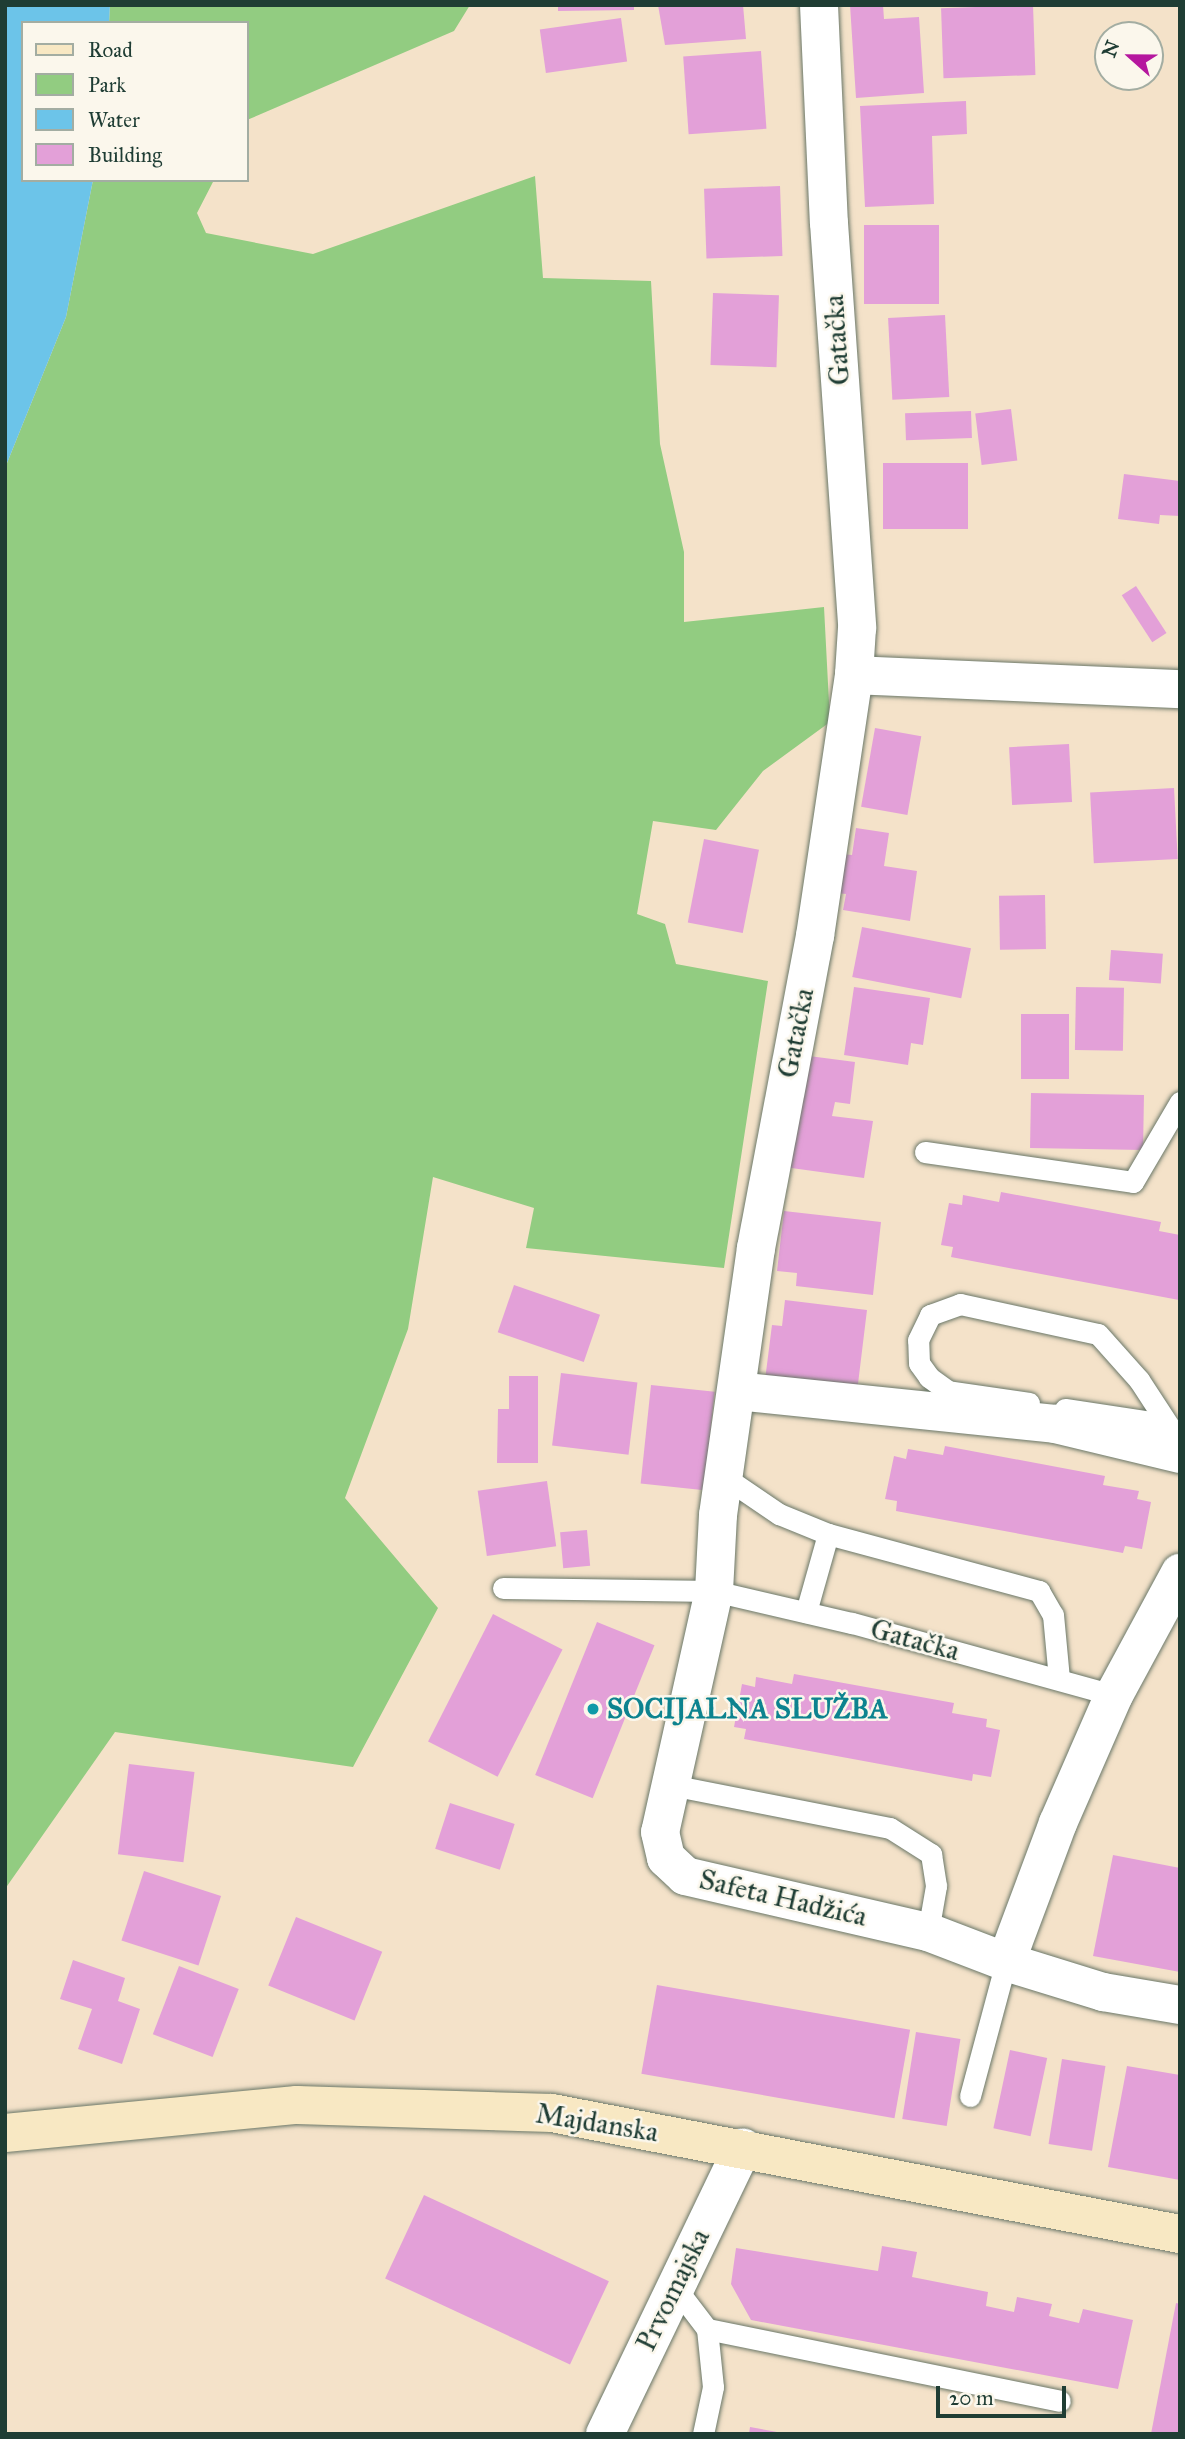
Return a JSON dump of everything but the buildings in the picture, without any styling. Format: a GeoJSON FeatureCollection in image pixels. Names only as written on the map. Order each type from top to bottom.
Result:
{"type":"FeatureCollection","features":[{"type":"Feature","properties":{"kind":"street","name":"Gatačka"},"geometry":{"type":"LineString","coordinates":[[714,1591],[723,1476],[755,1248],[815,936],[854,675],[857,628],[828,223],[819,5]]}},
{"type":"Feature","properties":{"kind":"street"},"geometry":{"type":"LineString","coordinates":[[854,675],[1180,689]]}},
{"type":"Feature","properties":{"kind":"street"},"geometry":{"type":"LineString","coordinates":[[737,1391],[1172,1439]]}},
{"type":"Feature","properties":{"kind":"street"},"geometry":{"type":"LineString","coordinates":[[1006,1962],[1058,1823],[1114,1695],[1180,1573]]}},
{"type":"Feature","properties":{"kind":"street","name":"Safeta Hadžića"},"geometry":{"type":"LineString","coordinates":[[714,1591],[660,1832],[666,1858],[685,1876],[928,1932],[1006,1962],[1103,1992],[1180,2005]]}},
{"type":"Feature","properties":{"kind":"street","name":"Majdanska"},"geometry":{"type":"LineString","coordinates":[[5,2133],[297,2105],[409,2106],[552,2113],[743,2147],[1180,2234]]}},
{"type":"Feature","properties":{"kind":"street","name":"Prvomajska"},"geometry":{"type":"LineString","coordinates":[[605,2434],[743,2147]]}},
{"type":"Feature","properties":{"kind":"lane"},"geometry":{"type":"LineString","coordinates":[[925,1152],[1133,1182],[1180,1102]]}},
{"type":"Feature","properties":{"kind":"lane"},"geometry":{"type":"LineString","coordinates":[[1172,1439],[1139,1380],[1098,1334],[960,1304],[930,1315],[918,1340],[919,1363],[947,1391],[1172,1439],[1180,1443]]}},
{"type":"Feature","properties":{"kind":"lane"},"geometry":{"type":"LineString","coordinates":[[723,1476],[779,1514],[828,1534],[1039,1591],[1053,1615],[1059,1678]]}},
{"type":"Feature","properties":{"kind":"lane"},"geometry":{"type":"LineString","coordinates":[[806,1612],[828,1534]]}},
{"type":"Feature","properties":{"kind":"lane","name":"Gatačka"},"geometry":{"type":"LineString","coordinates":[[503,1588],[714,1591],[806,1612],[1059,1678],[1114,1695]]}},
{"type":"Feature","properties":{"kind":"lane"},"geometry":{"type":"LineString","coordinates":[[671,1785],[890,1828],[931,1854],[936,1886],[928,1932]]}},
{"type":"Feature","properties":{"kind":"lane"},"geometry":{"type":"LineString","coordinates":[[970,2096],[1006,1962]]}},
{"type":"Feature","properties":{"kind":"lane"},"geometry":{"type":"LineString","coordinates":[[675,2287],[707,2329],[713,2387],[703,2434]]}},
{"type":"Feature","properties":{"kind":"lane"},"geometry":{"type":"LineString","coordinates":[[707,2329],[1060,2401]]}},
{"type":"Feature","properties":{"kind":"green space"},"geometry":{"type":"Polygon","coordinates":[[[110,5],[470,5],[454,31],[248,120],[248,21],[109,21],[110,5]]]}},
{"type":"Feature","properties":{"kind":"green space"},"geometry":{"type":"Polygon","coordinates":[[[535,176],[543,278],[651,281],[660,444],[684,552],[684,622],[824,607],[830,722],[763,771],[716,830],[653,821],[637,914],[665,924],[676,964],[768,981],[724,1268],[526,1248],[534,1208],[433,1177],[408,1329],[345,1498],[438,1608],[353,1767],[115,1732],[5,1889],[5,468],[66,317],[93,182],[213,182],[197,213],[206,233],[313,254],[535,176]]]}},
{"type":"Feature","properties":{"kind":"water"},"geometry":{"type":"Polygon","coordinates":[[[5,5],[110,5],[109,21],[21,21],[21,182],[93,182],[66,317],[5,468],[5,5]]]}},
{"type":"Feature","properties":{"kind":"place","name":"SOCIJALNA SLUŽBA"},"geometry":{"type":"Point","coordinates":[593,1709]}}]}
